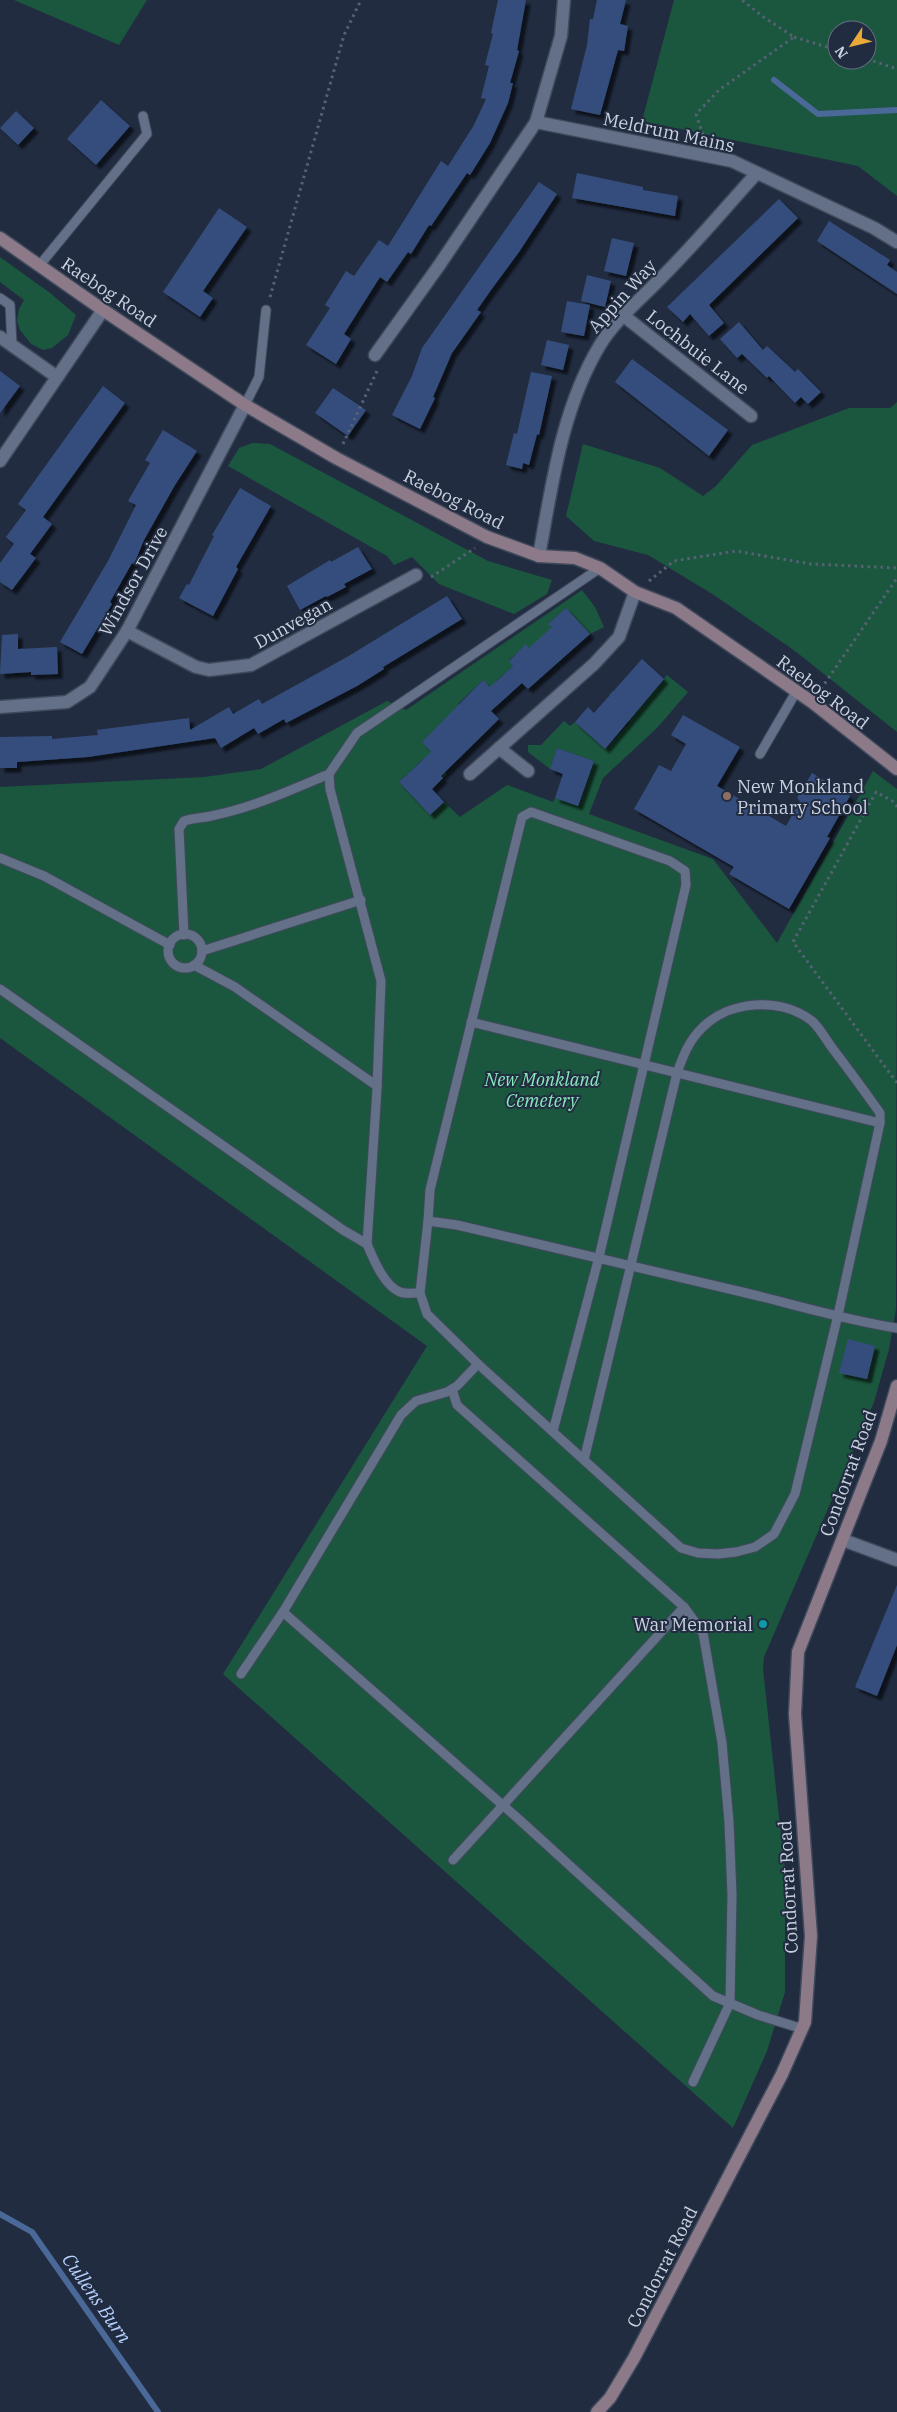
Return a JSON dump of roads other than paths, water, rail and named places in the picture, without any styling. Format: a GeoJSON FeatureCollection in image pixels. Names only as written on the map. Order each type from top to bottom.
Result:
{"type":"FeatureCollection","features":[{"type":"Feature","properties":{"kind":"main road","name":"Raebog Road"},"geometry":{"type":"LineString","coordinates":[[0,238],[245,405],[336,458],[487,537],[539,556],[575,558],[600,568],[635,592],[676,608],[812,702],[897,769]]}},
{"type":"Feature","properties":{"kind":"main road","name":"Condorrat Road"},"geometry":{"type":"LineString","coordinates":[[597,2412],[610,2398],[634,2358],[803,2028],[811,1936],[795,1714],[798,1652],[881,1441],[897,1386]]}},
{"type":"Feature","properties":{"kind":"street"},"geometry":{"type":"LineString","coordinates":[[375,355],[438,267],[536,122],[561,36],[564,0]]}},
{"type":"Feature","properties":{"kind":"street","name":"Meldrum Mains"},"geometry":{"type":"LineString","coordinates":[[536,122],[732,161],[874,228],[897,242]]}},
{"type":"Feature","properties":{"kind":"street","name":"Appin Way"},"geometry":{"type":"LineString","coordinates":[[539,556],[556,458],[580,387],[601,344],[624,316],[664,276],[757,173]]}},
{"type":"Feature","properties":{"kind":"street"},"geometry":{"type":"LineString","coordinates":[[0,461],[103,310]]}},
{"type":"Feature","properties":{"kind":"street","name":"Lochbuie Lane"},"geometry":{"type":"LineString","coordinates":[[624,316],[752,416]]}},
{"type":"Feature","properties":{"kind":"street"},"geometry":{"type":"LineString","coordinates":[[0,337],[57,376]]}},
{"type":"Feature","properties":{"kind":"street","name":"Windsor Drive"},"geometry":{"type":"LineString","coordinates":[[0,707],[67,702],[79,696],[90,687],[127,631],[233,432],[245,405]]}},
{"type":"Feature","properties":{"kind":"street","name":"Dunvegan"},"geometry":{"type":"LineString","coordinates":[[127,631],[196,667],[209,670],[251,665],[416,575]]}},
{"type":"Feature","properties":{"kind":"street"},"geometry":{"type":"LineString","coordinates":[[470,774],[594,664],[619,638],[635,592]]}},
{"type":"Feature","properties":{"kind":"street"},"geometry":{"type":"LineString","coordinates":[[499,748],[528,771]]}},
{"type":"Feature","properties":{"kind":"street"},"geometry":{"type":"LineString","coordinates":[[842,1540],[897,1560]]}},
{"type":"Feature","properties":{"kind":"lane"},"geometry":{"type":"LineString","coordinates":[[39,266],[147,134],[144,116]]}},
{"type":"Feature","properties":{"kind":"lane"},"geometry":{"type":"LineString","coordinates":[[0,298],[10,305],[12,345]]}},
{"type":"Feature","properties":{"kind":"lane"},"geometry":{"type":"LineString","coordinates":[[245,405],[259,377],[266,310]]}},
{"type":"Feature","properties":{"kind":"lane"},"geometry":{"type":"LineString","coordinates":[[184,935],[179,828],[184,821],[197,816],[210,816],[277,796],[329,774],[356,733],[600,568]]}},
{"type":"Feature","properties":{"kind":"lane"},"geometry":{"type":"LineString","coordinates":[[760,754],[796,692]]}},
{"type":"Feature","properties":{"kind":"lane"},"geometry":{"type":"LineString","coordinates":[[329,774],[330,789],[381,981],[377,1086],[367,1244],[376,1265],[387,1281],[400,1292],[420,1293]]}},
{"type":"Feature","properties":{"kind":"lane"},"geometry":{"type":"LineString","coordinates":[[553,1431],[599,1258],[686,885],[685,871],[670,861],[531,812],[522,817],[516,837],[430,1190],[420,1293],[427,1314],[478,1364],[681,1548],[718,1554],[755,1547],[774,1534],[795,1494],[838,1315],[880,1123],[880,1113],[813,1022],[796,1012],[777,1007],[756,1005],[738,1007],[718,1016],[703,1027],[686,1048],[677,1073],[584,1460]]}},
{"type":"Feature","properties":{"kind":"lane"},"geometry":{"type":"LineString","coordinates":[[0,858],[44,876],[170,945]]}},
{"type":"Feature","properties":{"kind":"lane"},"geometry":{"type":"LineString","coordinates":[[202,951],[360,900]]}},
{"type":"Feature","properties":{"kind":"lane"},"geometry":{"type":"LineString","coordinates":[[184,935],[198,940],[202,951],[198,962],[183,968],[173,963],[169,954],[170,945],[174,939],[184,935]]}},
{"type":"Feature","properties":{"kind":"lane"},"geometry":{"type":"LineString","coordinates":[[194,965],[235,987],[377,1086]]}},
{"type":"Feature","properties":{"kind":"lane"},"geometry":{"type":"LineString","coordinates":[[0,989],[343,1230],[367,1244]]}},
{"type":"Feature","properties":{"kind":"lane"},"geometry":{"type":"LineString","coordinates":[[471,1022],[880,1123]]}},
{"type":"Feature","properties":{"kind":"lane"},"geometry":{"type":"LineString","coordinates":[[428,1221],[457,1225],[897,1328]]}},
{"type":"Feature","properties":{"kind":"lane"},"geometry":{"type":"LineString","coordinates":[[241,1674],[282,1612],[401,1415],[416,1401],[452,1389],[466,1378],[478,1364]]}},
{"type":"Feature","properties":{"kind":"lane"},"geometry":{"type":"LineString","coordinates":[[452,1389],[457,1405],[684,1607],[703,1633],[722,1743],[731,1886],[730,2002],[693,2082]]}},
{"type":"Feature","properties":{"kind":"lane"},"geometry":{"type":"LineString","coordinates":[[453,1860],[684,1607]]}},
{"type":"Feature","properties":{"kind":"lane"},"geometry":{"type":"LineString","coordinates":[[282,1612],[502,1805],[713,1996],[758,2015],[803,2028]]}},
{"type":"Feature","properties":{"kind":"waterway"},"geometry":{"type":"LineString","coordinates":[[774,80],[818,114],[897,110]]}},
{"type":"Feature","properties":{"kind":"waterway","name":"Cullens Burn"},"geometry":{"type":"LineString","coordinates":[[0,2214],[32,2232],[158,2412]]}},
{"type":"Feature","properties":{"kind":"place","name":"New Monkland Primary School"},"geometry":{"type":"Point","coordinates":[727,796]}},
{"type":"Feature","properties":{"kind":"place","name":"War Memorial"},"geometry":{"type":"Point","coordinates":[763,1624]}},
{"type":"Feature","properties":{"kind":"park label","name":"New Monkland Cemetery"},"geometry":{"type":"Point","coordinates":[542,1089]}}]}
